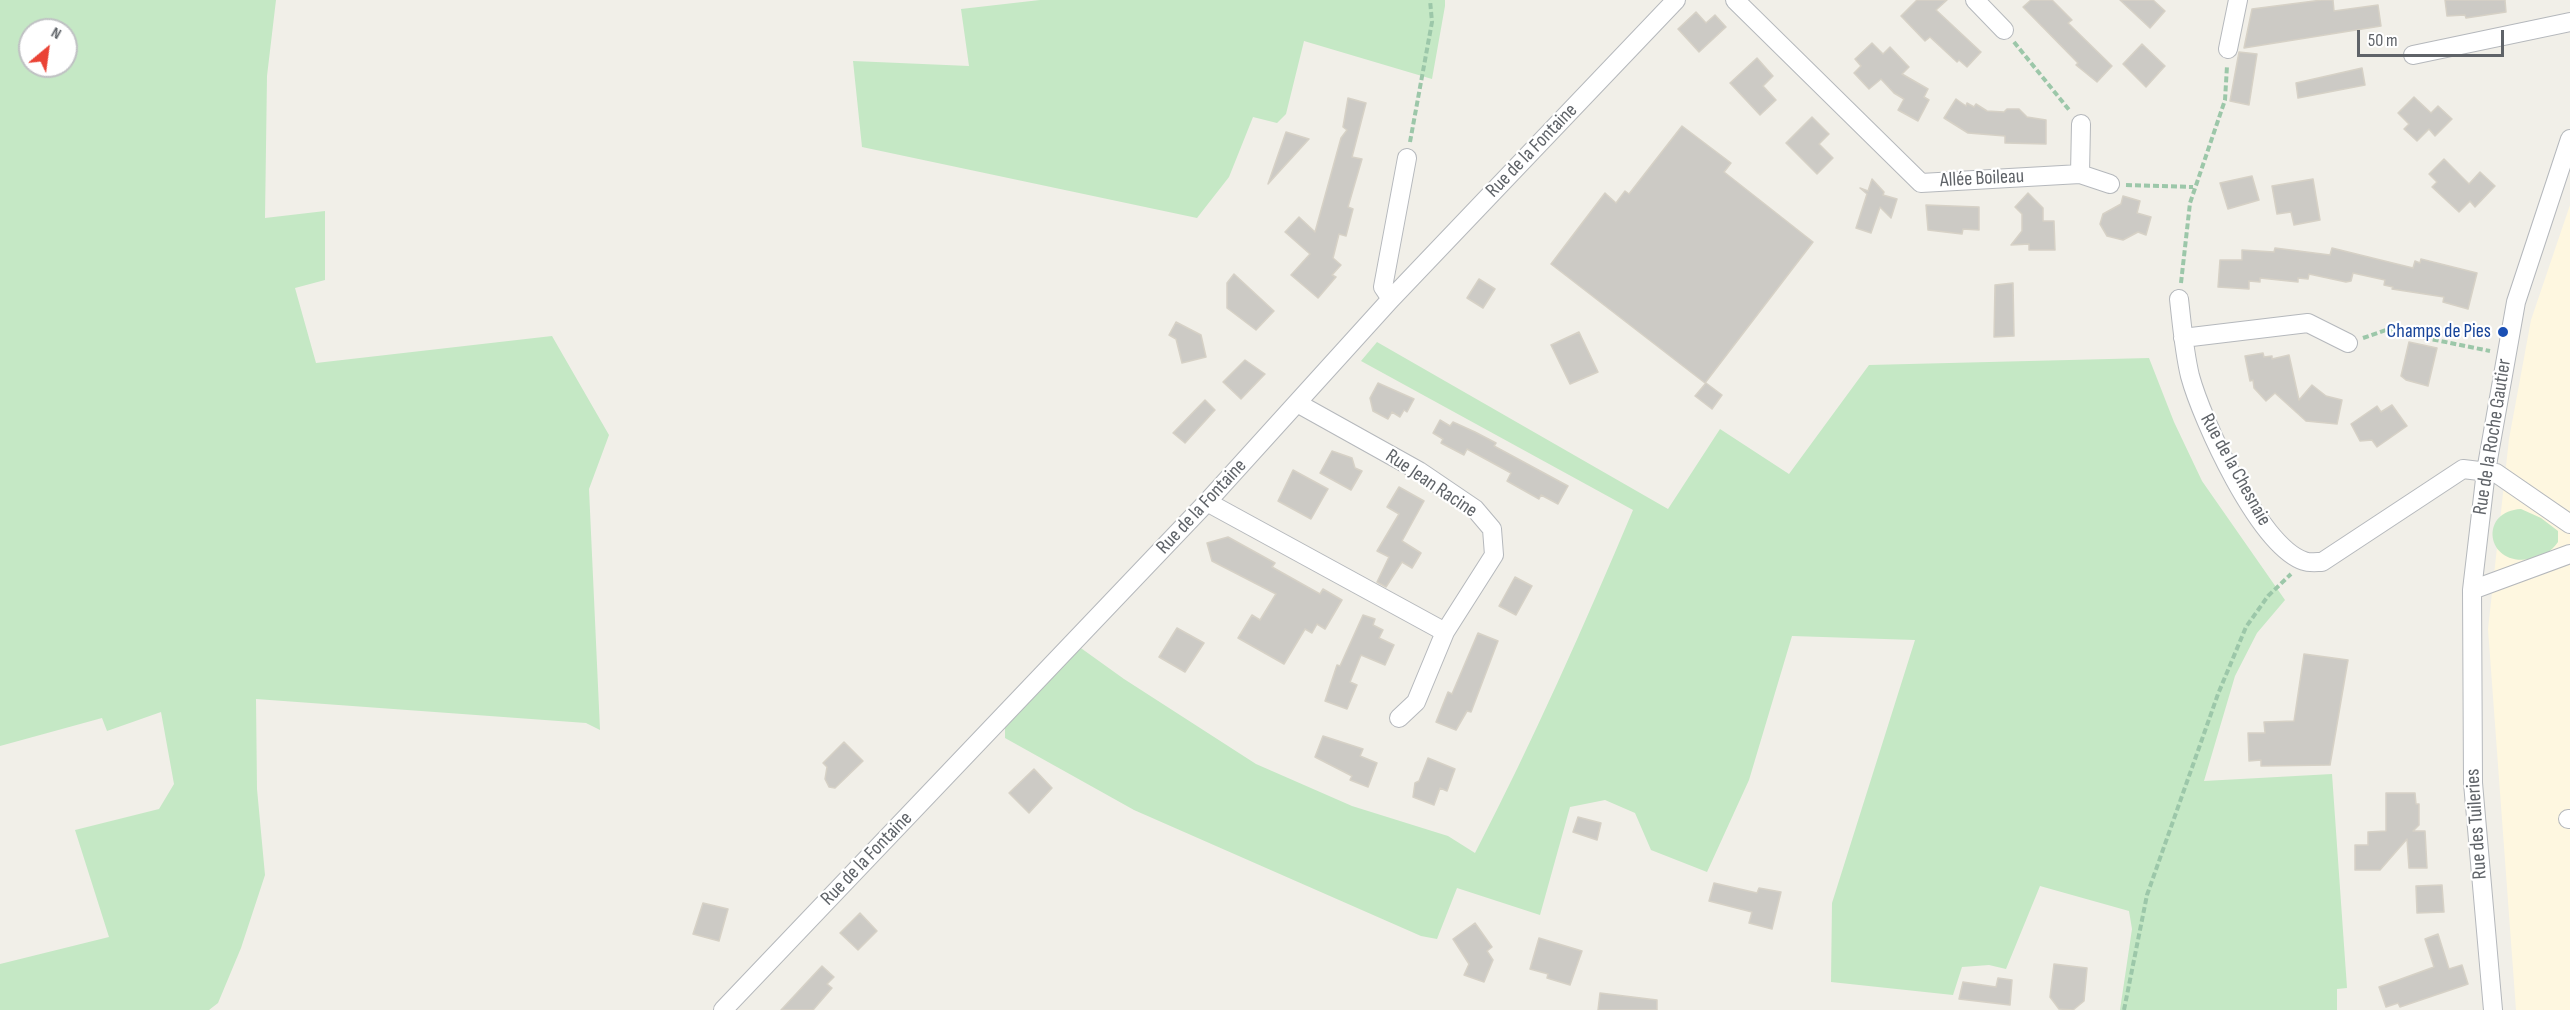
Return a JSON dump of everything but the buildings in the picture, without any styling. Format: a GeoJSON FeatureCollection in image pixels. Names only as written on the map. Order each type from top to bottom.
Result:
{"type":"FeatureCollection","features":[{"type":"Feature","properties":{"kind":"street","name":"Rue de la Fontaine"},"geometry":{"type":"LineString","coordinates":[[723,1010],[1208,502],[1391,299],[1676,0]]}},
{"type":"Feature","properties":{"kind":"street","name":"Allée Boileau"},"geometry":{"type":"LineString","coordinates":[[1735,0],[1921,183],[2080,174],[2110,184]]}},
{"type":"Feature","properties":{"kind":"street"},"geometry":{"type":"LineString","coordinates":[[1975,0],[2004,30]]}},
{"type":"Feature","properties":{"kind":"street"},"geometry":{"type":"LineString","coordinates":[[2228,50],[2238,0]]}},
{"type":"Feature","properties":{"kind":"street"},"geometry":{"type":"LineString","coordinates":[[2413,55],[2570,22]]}},
{"type":"Feature","properties":{"kind":"street"},"geometry":{"type":"LineString","coordinates":[[2080,174],[2081,124]]}},
{"type":"Feature","properties":{"kind":"street","name":"Rue de la Roche Gautier"},"geometry":{"type":"LineString","coordinates":[[2472,637],[2472,590],[2486,471],[2516,303],[2570,139]]}},
{"type":"Feature","properties":{"kind":"street"},"geometry":{"type":"LineString","coordinates":[[1391,299],[1383,287],[1407,158]]}},
{"type":"Feature","properties":{"kind":"street","name":"Rue de la Chesnaie"},"geometry":{"type":"LineString","coordinates":[[2179,299],[2190,375],[2203,417],[2235,479],[2273,539],[2304,561]]}},
{"type":"Feature","properties":{"kind":"street"},"geometry":{"type":"LineString","coordinates":[[2183,338],[2308,323],[2348,343]]}},
{"type":"Feature","properties":{"kind":"street","name":"Rue Jean Racine"},"geometry":{"type":"LineString","coordinates":[[1297,403],[1419,471],[1475,509],[1492,529],[1494,555],[1445,632],[1416,702],[1399,718]]}},
{"type":"Feature","properties":{"kind":"street"},"geometry":{"type":"LineString","coordinates":[[2304,561],[2322,562],[2463,469],[2496,473],[2570,524]]}},
{"type":"Feature","properties":{"kind":"street"},"geometry":{"type":"LineString","coordinates":[[1208,502],[1445,632]]}},
{"type":"Feature","properties":{"kind":"street"},"geometry":{"type":"LineString","coordinates":[[2472,590],[2570,554]]}},
{"type":"Feature","properties":{"kind":"street","name":"Rue des Tuileries"},"geometry":{"type":"LineString","coordinates":[[2472,637],[2473,783],[2493,1010]]}},
{"type":"Feature","properties":{"kind":"path"},"geometry":{"type":"LineString","coordinates":[[1407,158],[1432,22],[1430,0]]}},
{"type":"Feature","properties":{"kind":"path"},"geometry":{"type":"LineString","coordinates":[[2004,30],[2081,124]]}},
{"type":"Feature","properties":{"kind":"path"},"geometry":{"type":"LineString","coordinates":[[2179,299],[2193,187],[2225,100],[2228,50]]}},
{"type":"Feature","properties":{"kind":"path"},"geometry":{"type":"LineString","coordinates":[[2110,184],[2193,187]]}},
{"type":"Feature","properties":{"kind":"path"},"geometry":{"type":"LineString","coordinates":[[2348,343],[2386,330],[2506,355]]}},
{"type":"Feature","properties":{"kind":"path"},"geometry":{"type":"LineString","coordinates":[[2124,1010],[2147,895],[2218,694],[2246,627],[2268,596],[2304,561]]}},
{"type":"Feature","properties":{"kind":"shaded area"},"geometry":{"type":"Polygon","coordinates":[[[2570,205],[2570,1010],[2516,1010],[2488,629],[2509,439],[2531,320],[2570,205]]]}},
{"type":"Feature","properties":{"kind":"green space"},"geometry":{"type":"Polygon","coordinates":[[[0,0],[276,0],[267,76],[265,218],[325,211],[325,280],[295,288],[316,363],[552,336],[609,435],[589,489],[600,730],[586,723],[256,699],[257,789],[265,875],[241,948],[218,1003],[209,1010],[0,1010],[0,964],[109,937],[75,830],[159,809],[174,784],[161,712],[107,731],[102,718],[0,746],[0,0]]]}},
{"type":"Feature","properties":{"kind":"green space"},"geometry":{"type":"Polygon","coordinates":[[[1040,0],[1445,0],[1445,6],[1432,79],[1304,41],[1286,114],[1277,123],[1253,117],[1229,177],[1197,218],[862,147],[853,61],[969,66],[961,9],[1040,0]]]}},
{"type":"Feature","properties":{"kind":"green space"},"geometry":{"type":"Polygon","coordinates":[[[1377,342],[1668,509],[1720,429],[1789,474],[1869,365],[2149,358],[2174,422],[2202,481],[2285,600],[2257,633],[2235,676],[2204,781],[2332,774],[2347,988],[2337,989],[2337,1010],[2120,1010],[2132,929],[2129,911],[2040,886],[2006,969],[1989,965],[1962,967],[1953,995],[1831,982],[1832,903],[1915,640],[1792,636],[1749,780],[1707,872],[1651,850],[1635,813],[1605,800],[1570,807],[1540,915],[1457,888],[1437,939],[1421,936],[1134,810],[1005,738],[1005,726],[1078,646],[1124,679],[1256,764],[1352,806],[1448,836],[1475,853],[1557,683],[1633,510],[1361,361],[1377,342]]]}},
{"type":"Feature","properties":{"kind":"green space"},"geometry":{"type":"Polygon","coordinates":[[[2521,509],[2541,518],[2558,531],[2558,542],[2543,555],[2530,559],[2515,559],[2504,555],[2496,547],[2493,528],[2498,519],[2507,512],[2521,509]]]}},
{"type":"Feature","properties":{"kind":"place","name":"Champs de Pies"},"geometry":{"type":"Point","coordinates":[2503,332]}}]}
